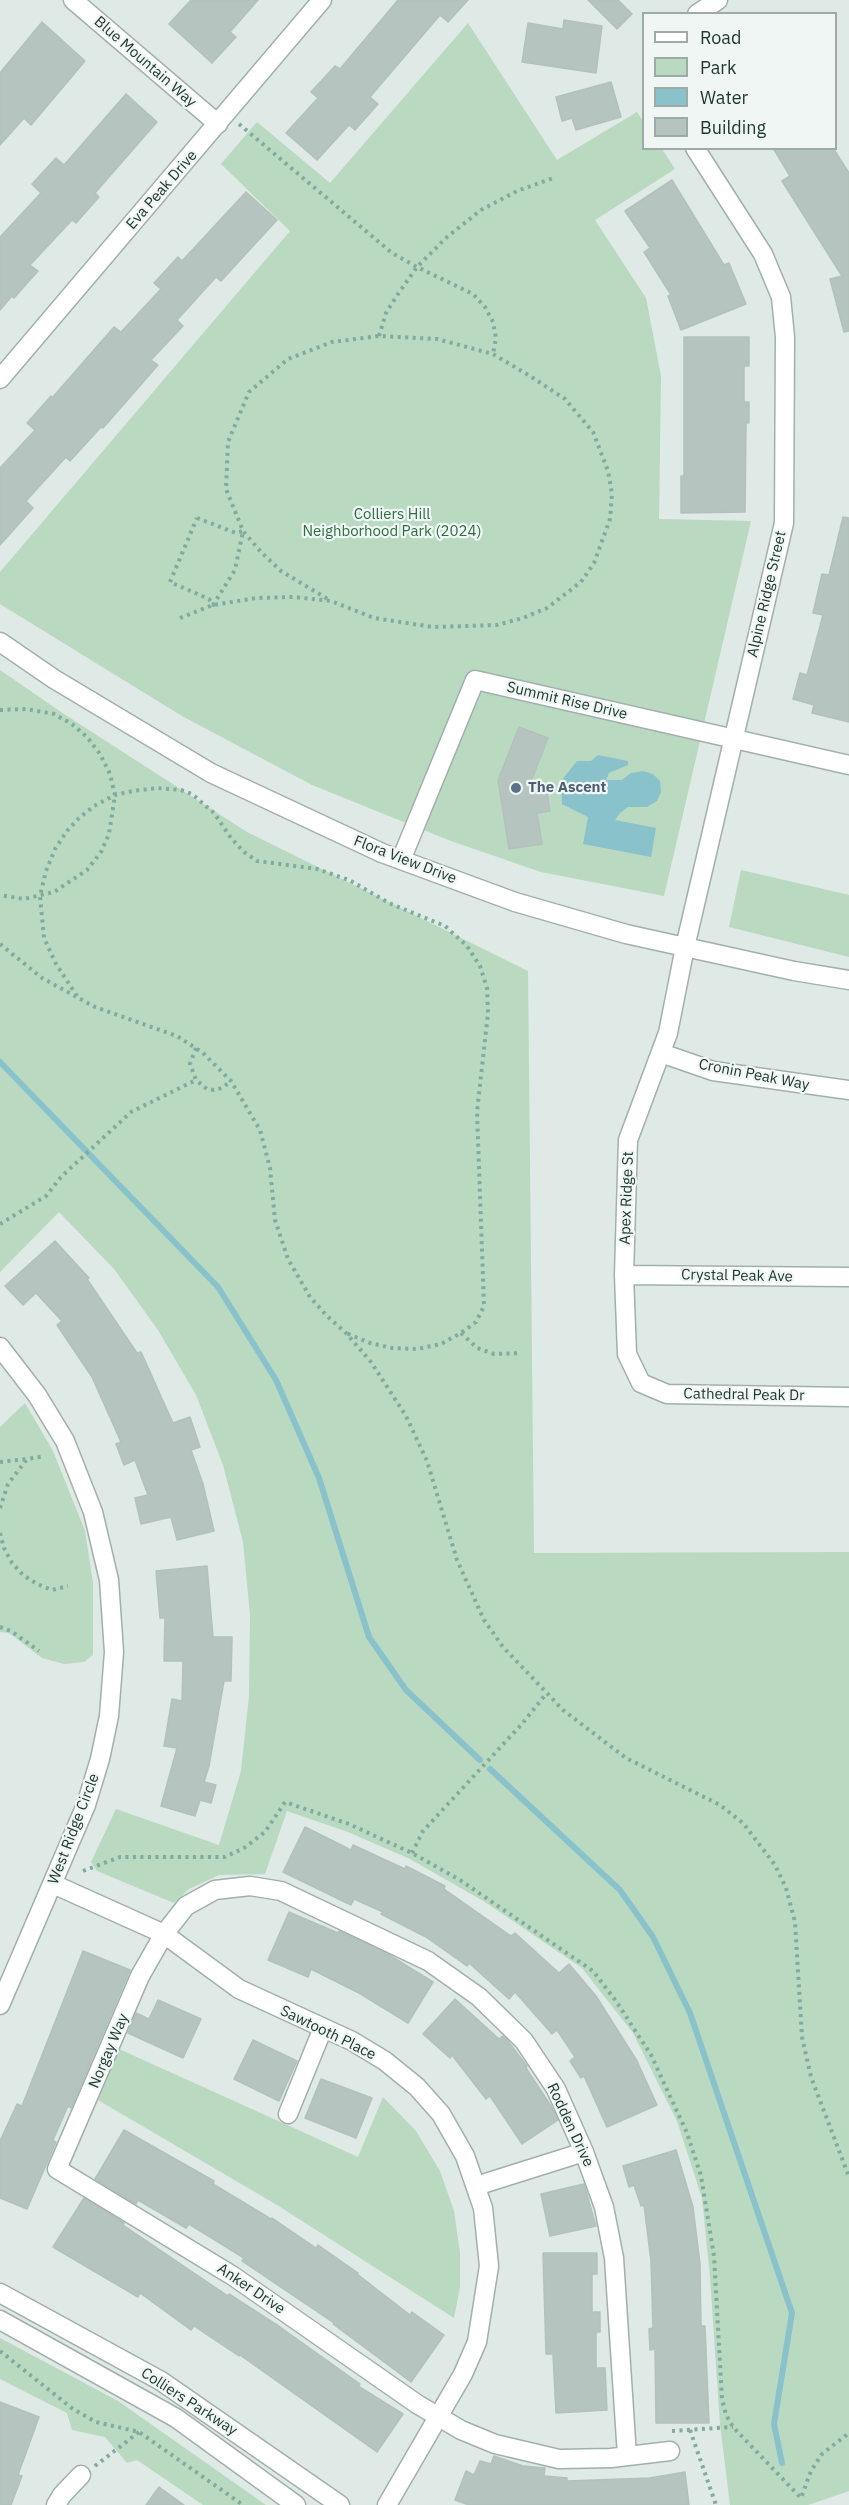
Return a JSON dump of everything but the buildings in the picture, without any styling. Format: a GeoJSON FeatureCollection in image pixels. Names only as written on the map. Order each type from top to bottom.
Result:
{"type":"FeatureCollection","features":[{"type":"Feature","properties":{"kind":"street","name":"Blue Mountain Way"},"geometry":{"type":"LineString","coordinates":[[73,0],[218,124]]}},
{"type":"Feature","properties":{"kind":"street","name":"Eva Peak Drive"},"geometry":{"type":"LineString","coordinates":[[0,379],[322,0]]}},
{"type":"Feature","properties":{"kind":"street"},"geometry":{"type":"LineString","coordinates":[[700,12],[718,0]]}},
{"type":"Feature","properties":{"kind":"street","name":"Alpine Ridge Street"},"geometry":{"type":"LineString","coordinates":[[685,947],[784,523],[785,338],[781,297],[763,254],[696,150]]}},
{"type":"Feature","properties":{"kind":"street","name":"Flora View Drive"},"geometry":{"type":"LineString","coordinates":[[0,642],[110,714],[211,773],[282,808],[401,860],[515,902],[626,934],[794,971],[849,980]]}},
{"type":"Feature","properties":{"kind":"street","name":"Summit Rise Drive"},"geometry":{"type":"LineString","coordinates":[[401,860],[475,680],[849,765]]}},
{"type":"Feature","properties":{"kind":"street","name":"Apex Ridge St"},"geometry":{"type":"LineString","coordinates":[[641,1383],[627,1354],[624,1275],[628,1140],[668,1033],[685,947]]}},
{"type":"Feature","properties":{"kind":"street","name":"Cronin Peak Way"},"geometry":{"type":"LineString","coordinates":[[661,1053],[713,1071],[849,1090]]}},
{"type":"Feature","properties":{"kind":"street","name":"Crystal Peak Ave"},"geometry":{"type":"LineString","coordinates":[[624,1275],[849,1277]]}},
{"type":"Feature","properties":{"kind":"street","name":"West Ridge Circle"},"geometry":{"type":"LineString","coordinates":[[0,1347],[37,1395],[65,1442],[93,1512],[110,1580],[114,1652],[110,1716],[86,1805],[0,2005]]}},
{"type":"Feature","properties":{"kind":"street","name":"Cathedral Peak Dr"},"geometry":{"type":"LineString","coordinates":[[641,1383],[667,1394],[849,1397]]}},
{"type":"Feature","properties":{"kind":"street","name":"Sawtooth Place"},"geometry":{"type":"LineString","coordinates":[[53,1884],[164,1934],[239,1989],[352,2041],[385,2061],[417,2086],[441,2114],[465,2156],[483,2208],[489,2266],[477,2342],[463,2374],[387,2505]]}},
{"type":"Feature","properties":{"kind":"street","name":"Rodden Drive"},"geometry":{"type":"LineString","coordinates":[[164,1934],[186,1906],[215,1890],[250,1886],[281,1891],[428,1961],[479,1997],[524,2041],[556,2089],[584,2152],[604,2207],[614,2258],[627,2456]]}},
{"type":"Feature","properties":{"kind":"street","name":"Norgay Way"},"geometry":{"type":"LineString","coordinates":[[57,2169],[140,1976],[164,1934]]}},
{"type":"Feature","properties":{"kind":"street"},"geometry":{"type":"LineString","coordinates":[[288,2114],[323,2028]]}},
{"type":"Feature","properties":{"kind":"street"},"geometry":{"type":"LineString","coordinates":[[476,2186],[584,2152]]}},
{"type":"Feature","properties":{"kind":"street","name":"Anker Drive"},"geometry":{"type":"LineString","coordinates":[[57,2169],[233,2276],[438,2418],[495,2444],[559,2458],[627,2456],[670,2451]]}},
{"type":"Feature","properties":{"kind":"street","name":"Colliers Parkway"},"geometry":{"type":"LineString","coordinates":[[0,2293],[161,2381],[340,2505]]}},
{"type":"Feature","properties":{"kind":"street","name":"Colliers Parkway"},"geometry":{"type":"LineString","coordinates":[[0,2320],[176,2418],[296,2505]]}},
{"type":"Feature","properties":{"kind":"street"},"geometry":{"type":"LineString","coordinates":[[56,2505],[81,2475]]}},
{"type":"Feature","properties":{"kind":"path"},"geometry":{"type":"LineString","coordinates":[[239,124],[392,253],[473,294],[485,307],[493,322],[496,338],[493,354]]}},
{"type":"Feature","properties":{"kind":"path"},"geometry":{"type":"LineString","coordinates":[[379,336],[386,314],[417,267],[447,237],[481,210],[517,191],[556,177]]}},
{"type":"Feature","properties":{"kind":"path"},"geometry":{"type":"LineString","coordinates":[[379,336],[437,339],[493,354],[565,399],[593,432],[608,471],[612,494],[610,519],[594,563],[581,582],[547,608],[497,625],[433,627],[374,618],[331,601],[281,571],[243,531],[226,489],[228,442],[249,392],[288,359],[332,342],[379,336]]}},
{"type":"Feature","properties":{"kind":"path"},"geometry":{"type":"LineString","coordinates":[[213,605],[209,599],[170,582],[197,518],[236,533],[243,531]]}},
{"type":"Feature","properties":{"kind":"path"},"geometry":{"type":"LineString","coordinates":[[213,605],[235,570],[243,531]]}},
{"type":"Feature","properties":{"kind":"path"},"geometry":{"type":"LineString","coordinates":[[180,618],[213,605],[257,598],[294,597],[331,601]]}},
{"type":"Feature","properties":{"kind":"path"},"geometry":{"type":"LineString","coordinates":[[0,710],[26,709],[54,714],[72,724],[87,737],[100,754],[110,774],[115,795],[109,834],[101,852],[87,870],[54,892],[24,898],[0,896]]}},
{"type":"Feature","properties":{"kind":"path"},"geometry":{"type":"LineString","coordinates":[[78,997],[56,964],[44,938],[40,896],[46,871],[55,849],[67,831],[94,806],[115,795],[157,788],[181,790],[192,794],[214,813],[244,852],[257,861],[317,869],[349,880],[389,903],[445,926],[467,946],[480,966],[488,988],[477,1112],[484,1306],[476,1322],[461,1334],[441,1344],[417,1349],[392,1348],[370,1343],[346,1332]]}},
{"type":"Feature","properties":{"kind":"path"},"geometry":{"type":"LineString","coordinates":[[0,944],[42,978],[94,1006],[168,1032],[196,1048],[231,1081],[260,1130],[270,1168],[275,1220],[288,1259],[310,1297],[346,1332],[371,1362],[410,1425],[427,1461],[457,1560],[484,1620],[503,1647],[546,1694],[589,1731],[626,1758],[720,1805],[742,1823],[776,1865],[786,1888],[795,1922],[801,2037],[811,2077],[849,2176]]}},
{"type":"Feature","properties":{"kind":"path"},"geometry":{"type":"LineString","coordinates":[[196,1048],[190,1064],[196,1080],[207,1089],[222,1088],[231,1081]]}},
{"type":"Feature","properties":{"kind":"path"},"geometry":{"type":"LineString","coordinates":[[0,1224],[46,1196],[61,1177],[131,1112],[196,1080]]}},
{"type":"Feature","properties":{"kind":"path"},"geometry":{"type":"LineString","coordinates":[[461,1334],[477,1348],[494,1354],[521,1353]]}},
{"type":"Feature","properties":{"kind":"path"},"geometry":{"type":"LineString","coordinates":[[0,1462],[45,1456]]}},
{"type":"Feature","properties":{"kind":"path"},"geometry":{"type":"LineString","coordinates":[[0,1508],[8,1484],[27,1459]]}},
{"type":"Feature","properties":{"kind":"path"},"geometry":{"type":"LineString","coordinates":[[0,1533],[4,1548],[12,1563],[23,1575],[52,1590],[68,1586]]}},
{"type":"Feature","properties":{"kind":"path"},"geometry":{"type":"LineString","coordinates":[[0,1627],[11,1631],[39,1651]]}},
{"type":"Feature","properties":{"kind":"path"},"geometry":{"type":"LineString","coordinates":[[412,1853],[423,1831],[521,1725],[546,1694]]}},
{"type":"Feature","properties":{"kind":"path"},"geometry":{"type":"LineString","coordinates":[[83,1871],[120,1857],[225,1857],[244,1848],[265,1832],[285,1802],[349,1824],[412,1853],[460,1880],[533,1928],[592,1971],[616,2001],[651,2055],[674,2101],[700,2176],[714,2256],[722,2399],[726,2415],[733,2427],[801,2498],[811,2471],[822,2454],[849,2433]]}},
{"type":"Feature","properties":{"kind":"path"},"geometry":{"type":"LineString","coordinates":[[0,2350],[72,2409],[96,2422],[139,2432],[243,2505]]}},
{"type":"Feature","properties":{"kind":"path"},"geometry":{"type":"LineString","coordinates":[[704,2429],[733,2427]]}},
{"type":"Feature","properties":{"kind":"path"},"geometry":{"type":"LineString","coordinates":[[690,2430],[716,2505]]}},
{"type":"Feature","properties":{"kind":"path"},"geometry":{"type":"LineString","coordinates":[[110,2457],[139,2432]]}},
{"type":"Feature","properties":{"kind":"green space","name":"Colliers Hill Neighborhood Park (2024)"},"geometry":{"type":"Polygon","coordinates":[[[468,23],[557,160],[637,112],[642,120],[642,150],[663,150],[675,169],[595,220],[646,298],[661,376],[659,519],[751,521],[664,896],[541,872],[451,841],[312,785],[182,716],[0,604],[0,572],[290,231],[221,164],[257,122],[330,183],[468,23]]]}},
{"type":"Feature","properties":{"kind":"green space"},"geometry":{"type":"Polygon","coordinates":[[[0,670],[247,832],[528,971],[534,1553],[849,1552],[849,2491],[808,2505],[730,2505],[720,2424],[702,2198],[677,2121],[633,2033],[582,1968],[485,1902],[410,1859],[348,1832],[287,1811],[265,1874],[219,1875],[189,1889],[174,1903],[97,1871],[91,1862],[116,1809],[219,1845],[241,1771],[249,1696],[250,1615],[243,1542],[223,1465],[196,1395],[158,1330],[114,1269],[59,1212],[0,1272],[0,670]]]}},
{"type":"Feature","properties":{"kind":"green space"},"geometry":{"type":"Polygon","coordinates":[[[741,870],[849,895],[849,957],[729,927],[741,870]]]}},
{"type":"Feature","properties":{"kind":"green space"},"geometry":{"type":"Polygon","coordinates":[[[25,1403],[53,1451],[85,1531],[93,1583],[93,1655],[84,1662],[64,1664],[42,1658],[9,1633],[0,1632],[0,1427],[25,1403]]]}},
{"type":"Feature","properties":{"kind":"green space"},"geometry":{"type":"Polygon","coordinates":[[[119,2049],[358,2157],[383,2097],[416,2131],[440,2171],[454,2211],[460,2253],[460,2287],[454,2318],[277,2205],[98,2100],[119,2049]]]}},
{"type":"Feature","properties":{"kind":"green space"},"geometry":{"type":"Polygon","coordinates":[[[0,2338],[118,2401],[266,2505],[203,2505],[137,2460],[127,2463],[105,2437],[72,2430],[67,2413],[0,2379],[0,2338]]]}},
{"type":"Feature","properties":{"kind":"water"},"geometry":{"type":"Polygon","coordinates":[[[598,755],[628,761],[628,765],[609,773],[606,780],[622,780],[631,773],[643,771],[653,774],[660,781],[661,792],[657,801],[647,807],[628,807],[615,820],[656,828],[651,857],[583,844],[588,817],[562,804],[561,781],[577,761],[591,761],[598,755]]]}},
{"type":"Feature","properties":{"kind":"waterway"},"geometry":{"type":"LineString","coordinates":[[0,1062],[218,1287],[276,1380],[319,1478],[369,1637],[406,1690],[480,1760]]}},
{"type":"Feature","properties":{"kind":"waterway"},"geometry":{"type":"LineString","coordinates":[[490,1769],[620,1890],[653,1937],[690,2013],[792,2313],[774,2424],[782,2463]]}},
{"type":"Feature","properties":{"kind":"place","name":"The Ascent"},"geometry":{"type":"Point","coordinates":[516,788]}}]}
